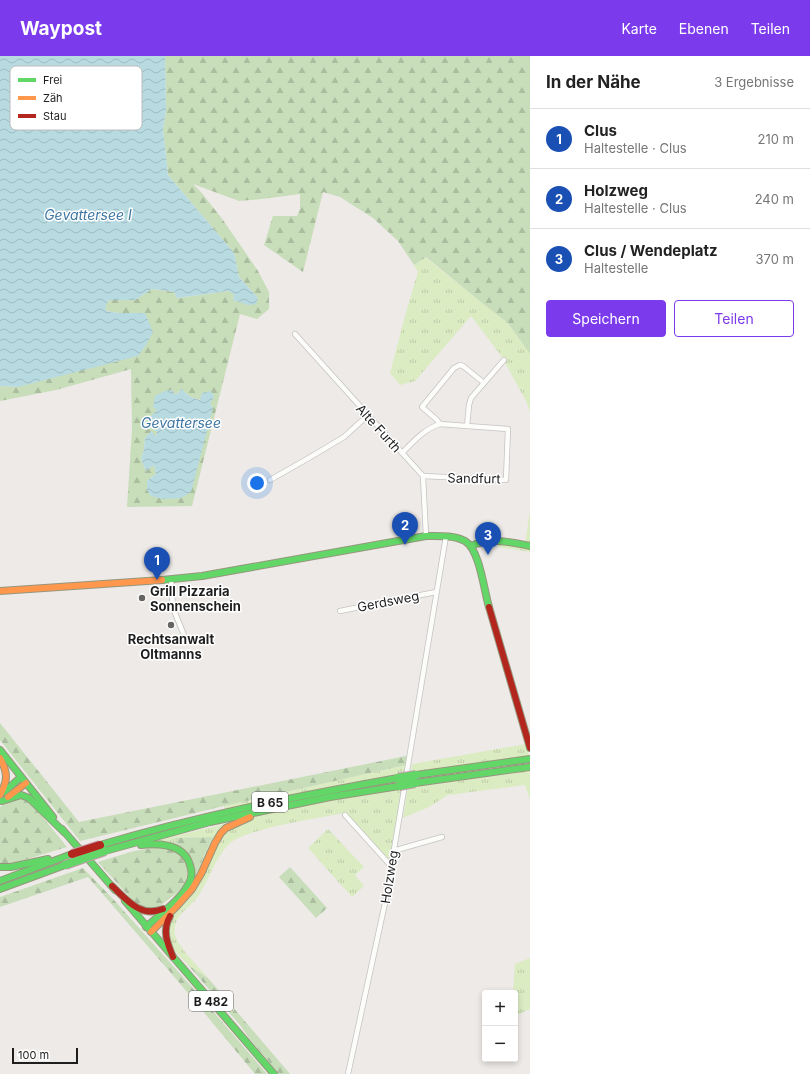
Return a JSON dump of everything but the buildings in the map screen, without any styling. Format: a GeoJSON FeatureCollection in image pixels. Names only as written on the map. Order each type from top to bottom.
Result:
{"type":"FeatureCollection","features":[{"type":"Feature","properties":{"kind":"main road"},"geometry":{"type":"LineString","coordinates":[[0,591],[202,576],[426,536],[446,536],[456,538],[465,541],[471,546],[478,561],[487,601],[530,748]]}},
{"type":"Feature","properties":{"kind":"main road"},"geometry":{"type":"LineString","coordinates":[[471,546],[491,541],[530,546]]}},
{"type":"Feature","properties":{"kind":"main road","name":"B 482"},"geometry":{"type":"LineString","coordinates":[[0,750],[64,832],[274,1074]]}},
{"type":"Feature","properties":{"kind":"main road"},"geometry":{"type":"LineString","coordinates":[[0,758],[5,767],[6,778],[6,785],[1,798]]}},
{"type":"Feature","properties":{"kind":"main road","name":"B 65"},"geometry":{"type":"LineString","coordinates":[[0,882],[61,860],[102,848],[144,832],[256,804],[314,792],[529,764]]}},
{"type":"Feature","properties":{"kind":"main road"},"geometry":{"type":"LineString","coordinates":[[1,798],[24,780]]}},
{"type":"Feature","properties":{"kind":"main road","name":"B 65"},"geometry":{"type":"LineString","coordinates":[[0,889],[72,854],[102,848],[124,846],[210,822],[398,782]]}},
{"type":"Feature","properties":{"kind":"main road"},"geometry":{"type":"LineString","coordinates":[[1,798],[21,795],[29,798],[64,832]]}},
{"type":"Feature","properties":{"kind":"main road"},"geometry":{"type":"LineString","coordinates":[[149,930],[192,889],[221,833],[226,828],[265,810]]}},
{"type":"Feature","properties":{"kind":"main road"},"geometry":{"type":"LineString","coordinates":[[124,846],[163,844],[181,850],[188,858],[192,868],[190,881],[174,905],[166,924],[165,931],[167,942],[173,957]]}},
{"type":"Feature","properties":{"kind":"main road"},"geometry":{"type":"LineString","coordinates":[[0,867],[61,860]]}},
{"type":"Feature","properties":{"kind":"main road"},"geometry":{"type":"LineString","coordinates":[[112,886],[142,912],[161,910],[174,905]]}},
{"type":"Feature","properties":{"kind":"street","name":"Alte Furth"},"geometry":{"type":"LineString","coordinates":[[295,334],[423,476]]}},
{"type":"Feature","properties":{"kind":"street"},"geometry":{"type":"LineString","coordinates":[[467,426],[469,401],[504,360]]}},
{"type":"Feature","properties":{"kind":"street"},"geometry":{"type":"LineString","coordinates":[[402,453],[425,431],[440,424],[422,407],[454,368],[460,365],[463,366],[484,383]]}},
{"type":"Feature","properties":{"kind":"street"},"geometry":{"type":"LineString","coordinates":[[270,480],[344,437],[368,415]]}},
{"type":"Feature","properties":{"kind":"street","name":"Sandfurt"},"geometry":{"type":"LineString","coordinates":[[423,476],[506,480],[508,429],[440,424]]}},
{"type":"Feature","properties":{"kind":"street"},"geometry":{"type":"LineString","coordinates":[[423,476],[426,536]]}},
{"type":"Feature","properties":{"kind":"street","name":"Holzweg"},"geometry":{"type":"LineString","coordinates":[[348,1074],[375,952],[391,866],[446,536]]}},
{"type":"Feature","properties":{"kind":"street"},"geometry":{"type":"LineString","coordinates":[[171,579],[173,608],[186,640]]}},
{"type":"Feature","properties":{"kind":"street","name":"Gerdsweg"},"geometry":{"type":"LineString","coordinates":[[340,611],[436,592]]}},
{"type":"Feature","properties":{"kind":"street"},"geometry":{"type":"LineString","coordinates":[[345,815],[391,866]]}},
{"type":"Feature","properties":{"kind":"street"},"geometry":{"type":"LineString","coordinates":[[393,851],[442,837]]}},
{"type":"Feature","properties":{"kind":"green space"},"geometry":{"type":"Polygon","coordinates":[[[165,56],[530,56],[530,354],[508,323],[426,257],[414,265],[398,241],[373,218],[340,197],[323,192],[303,272],[264,245],[273,216],[297,216],[300,209],[300,194],[239,201],[193,184],[223,220],[258,271],[269,292],[269,309],[257,319],[240,314],[192,506],[127,507],[132,429],[131,369],[56,390],[0,401],[0,386],[18,387],[119,313],[106,311],[106,305],[109,300],[135,300],[152,289],[174,292],[177,298],[229,291],[234,294],[233,300],[237,301],[258,298],[239,277],[234,253],[168,175],[163,129],[166,111],[165,56]],[[182,389],[179,393],[174,394],[157,410],[157,438],[145,437],[141,459],[146,471],[154,464],[156,474],[147,481],[151,496],[201,400],[190,396],[182,389]]]}},
{"type":"Feature","properties":{"kind":"green space"},"geometry":{"type":"Polygon","coordinates":[[[425,257],[508,323],[530,354],[530,412],[526,401],[502,357],[471,316],[415,381],[400,385],[390,373],[418,272],[414,265],[425,257]]]}},
{"type":"Feature","properties":{"kind":"green space"},"geometry":{"type":"Polygon","coordinates":[[[530,510],[530,552],[498,547],[498,541],[525,544],[530,510]]]}},
{"type":"Feature","properties":{"kind":"green space"},"geometry":{"type":"Polygon","coordinates":[[[0,723],[79,822],[411,755],[410,764],[224,806],[80,841],[0,740],[0,723]]]}},
{"type":"Feature","properties":{"kind":"green space"},"geometry":{"type":"Polygon","coordinates":[[[526,744],[529,756],[411,773],[412,764],[526,744]]]}},
{"type":"Feature","properties":{"kind":"green space"},"geometry":{"type":"Polygon","coordinates":[[[410,764],[407,788],[392,866],[344,813],[265,829],[236,839],[223,851],[199,895],[181,914],[176,923],[175,935],[177,940],[184,951],[208,978],[188,965],[175,951],[167,933],[171,919],[193,881],[213,837],[175,838],[176,844],[156,841],[228,823],[224,806],[410,764]]]}},
{"type":"Feature","properties":{"kind":"green space"},"geometry":{"type":"Polygon","coordinates":[[[529,771],[530,800],[525,785],[448,795],[429,807],[403,818],[408,788],[529,771]]]}},
{"type":"Feature","properties":{"kind":"green space"},"geometry":{"type":"Polygon","coordinates":[[[21,798],[32,804],[67,847],[11,864],[0,863],[0,807],[9,801],[21,798]]]}},
{"type":"Feature","properties":{"kind":"green space"},"geometry":{"type":"Polygon","coordinates":[[[328,829],[364,867],[355,875],[364,886],[352,897],[308,848],[328,829]]]}},
{"type":"Feature","properties":{"kind":"green space"},"geometry":{"type":"Polygon","coordinates":[[[213,837],[193,881],[193,874],[176,844],[175,838],[213,837]]]}},
{"type":"Feature","properties":{"kind":"green space"},"geometry":{"type":"Polygon","coordinates":[[[164,846],[174,849],[183,857],[188,869],[186,882],[178,892],[154,909],[146,909],[137,905],[98,862],[134,851],[164,846]]]}},
{"type":"Feature","properties":{"kind":"green space"},"geometry":{"type":"Polygon","coordinates":[[[290,867],[327,908],[316,918],[279,877],[290,867]]]}},
{"type":"Feature","properties":{"kind":"green space"},"geometry":{"type":"Polygon","coordinates":[[[83,868],[114,900],[200,996],[267,1074],[255,1074],[177,980],[88,877],[0,907],[0,897],[83,868]]]}},
{"type":"Feature","properties":{"kind":"green space"},"geometry":{"type":"Polygon","coordinates":[[[530,958],[530,1009],[518,1015],[518,990],[513,990],[515,964],[530,958]]]}},
{"type":"Feature","properties":{"kind":"green space"},"geometry":{"type":"Polygon","coordinates":[[[188,965],[208,978],[290,1074],[279,1074],[240,1025],[188,965]]]}},
{"type":"Feature","properties":{"kind":"water","name":"Gevattersee I"},"geometry":{"type":"Polygon","coordinates":[[[0,56],[165,56],[166,111],[163,129],[168,175],[234,253],[239,277],[258,298],[256,304],[248,305],[233,300],[234,295],[229,291],[177,298],[174,292],[152,289],[135,300],[109,300],[106,305],[106,311],[119,313],[145,313],[153,332],[138,356],[18,387],[0,386],[0,56]]]}},
{"type":"Feature","properties":{"kind":"water","name":"Gevattersee"},"geometry":{"type":"Polygon","coordinates":[[[182,389],[188,395],[200,400],[202,393],[211,391],[214,397],[210,403],[213,408],[191,492],[181,498],[163,499],[151,496],[147,490],[147,481],[156,474],[154,465],[146,471],[141,459],[145,438],[151,431],[157,437],[156,429],[151,424],[151,416],[157,410],[153,407],[155,396],[165,391],[172,390],[174,394],[179,393],[182,389]]]}},
{"type":"Feature","properties":{"kind":"traffic: fast"},"geometry":{"type":"LineString","coordinates":[[162,580],[202,576],[426,536],[446,536],[461,539],[470,546],[481,571],[489,607]]}},
{"type":"Feature","properties":{"kind":"traffic: fast"},"geometry":{"type":"LineString","coordinates":[[471,546],[478,543],[493,541],[530,546]]}},
{"type":"Feature","properties":{"kind":"traffic: fast"},"geometry":{"type":"LineString","coordinates":[[0,750],[53,817]]}},
{"type":"Feature","properties":{"kind":"traffic: fast"},"geometry":{"type":"LineString","coordinates":[[416,775],[530,759]]}},
{"type":"Feature","properties":{"kind":"traffic: fast"},"geometry":{"type":"LineString","coordinates":[[415,783],[530,767]]}},
{"type":"Feature","properties":{"kind":"traffic: fast"},"geometry":{"type":"LineString","coordinates":[[398,778],[416,775]]}},
{"type":"Feature","properties":{"kind":"traffic: fast"},"geometry":{"type":"LineString","coordinates":[[4,792],[21,777]]}},
{"type":"Feature","properties":{"kind":"traffic: fast"},"geometry":{"type":"LineString","coordinates":[[100,845],[248,807],[398,778]]}},
{"type":"Feature","properties":{"kind":"traffic: fast"},"geometry":{"type":"LineString","coordinates":[[399,786],[415,783]]}},
{"type":"Feature","properties":{"kind":"traffic: fast"},"geometry":{"type":"LineString","coordinates":[[105,851],[210,822],[330,797],[399,786]]}},
{"type":"Feature","properties":{"kind":"traffic: fast"},"geometry":{"type":"LineString","coordinates":[[2,801],[21,795],[29,798],[64,832]]}},
{"type":"Feature","properties":{"kind":"traffic: fast"},"geometry":{"type":"LineString","coordinates":[[62,829],[115,890]]}},
{"type":"Feature","properties":{"kind":"traffic: fast"},"geometry":{"type":"LineString","coordinates":[[141,845],[156,844],[170,846],[177,849],[187,858],[191,872],[190,881],[185,890],[169,907],[146,927]]}},
{"type":"Feature","properties":{"kind":"traffic: fast"},"geometry":{"type":"LineString","coordinates":[[65,865],[105,851]]}},
{"type":"Feature","properties":{"kind":"traffic: fast"},"geometry":{"type":"LineString","coordinates":[[0,881],[72,854]]}},
{"type":"Feature","properties":{"kind":"traffic: fast"},"geometry":{"type":"LineString","coordinates":[[0,867],[11,867],[48,859]]}},
{"type":"Feature","properties":{"kind":"traffic: fast"},"geometry":{"type":"LineString","coordinates":[[0,889],[65,865]]}},
{"type":"Feature","properties":{"kind":"traffic: fast"},"geometry":{"type":"LineString","coordinates":[[125,901],[274,1074]]}},
{"type":"Feature","properties":{"kind":"traffic: slow"},"geometry":{"type":"LineString","coordinates":[[0,591],[162,580]]}},
{"type":"Feature","properties":{"kind":"traffic: slow"},"geometry":{"type":"LineString","coordinates":[[0,758],[6,772],[6,781],[0,795]]}},
{"type":"Feature","properties":{"kind":"traffic: slow"},"geometry":{"type":"LineString","coordinates":[[8,797],[26,783]]}},
{"type":"Feature","properties":{"kind":"traffic: slow"},"geometry":{"type":"LineString","coordinates":[[151,932],[192,889],[221,833],[226,828],[250,817]]}},
{"type":"Feature","properties":{"kind":"traffic: jam"},"geometry":{"type":"LineString","coordinates":[[489,607],[530,748]]}},
{"type":"Feature","properties":{"kind":"traffic: jam"},"geometry":{"type":"LineString","coordinates":[[72,854],[100,845]]}},
{"type":"Feature","properties":{"kind":"traffic: jam"},"geometry":{"type":"LineString","coordinates":[[112,886],[134,906],[147,911],[163,909]]}},
{"type":"Feature","properties":{"kind":"traffic: jam"},"geometry":{"type":"LineString","coordinates":[[170,916],[166,926],[166,936],[173,957]]}},
{"type":"Feature","properties":{"kind":"place","name":"Holzweg"},"geometry":{"type":"Point","coordinates":[405,545]}},
{"type":"Feature","properties":{"kind":"place","name":"Clus / Wendeplatz"},"geometry":{"type":"Point","coordinates":[488,555]}},
{"type":"Feature","properties":{"kind":"place","name":"Clus"},"geometry":{"type":"Point","coordinates":[157,580]}},
{"type":"Feature","properties":{"kind":"place","name":"Grill Pizzaria Sonnenschein"},"geometry":{"type":"Point","coordinates":[142,598]}},
{"type":"Feature","properties":{"kind":"place","name":"Rechtsanwalt Oltmanns"},"geometry":{"type":"Point","coordinates":[171,625]}}]}
